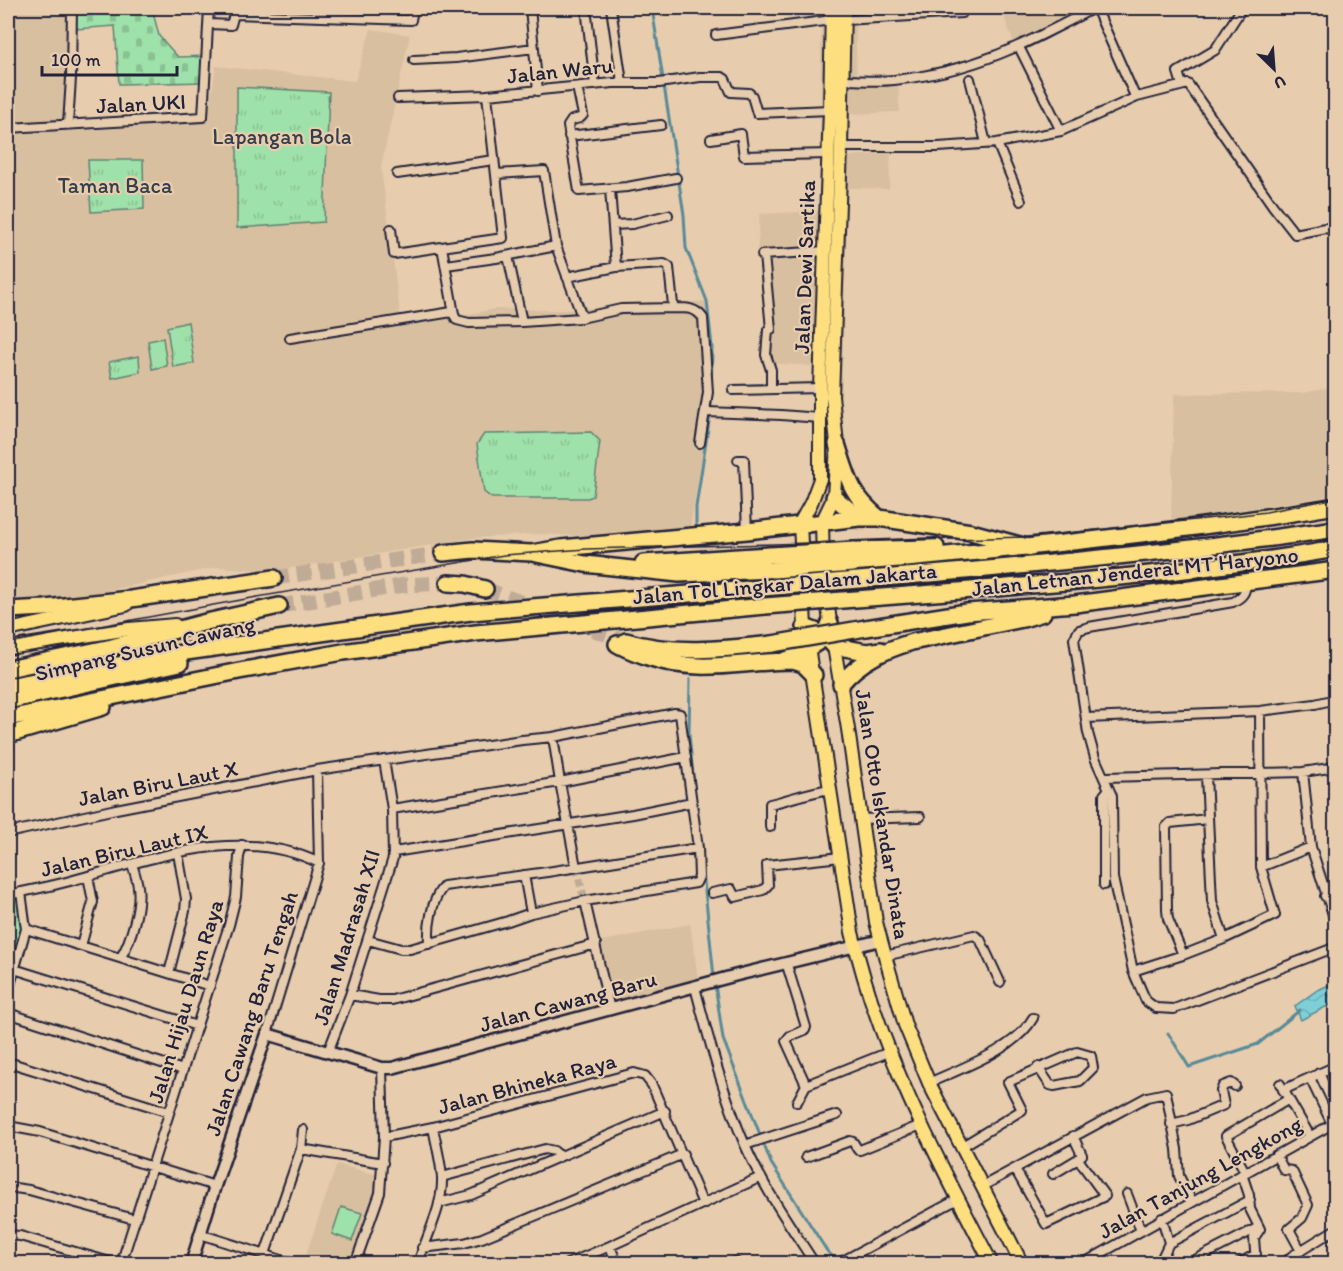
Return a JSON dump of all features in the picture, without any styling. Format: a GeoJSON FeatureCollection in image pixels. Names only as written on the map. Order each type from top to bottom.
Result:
{"type":"FeatureCollection","features":[{"type":"Feature","properties":{"kind":"highway"},"geometry":{"type":"LineString","coordinates":[[837,444],[858,499],[879,518]]}},
{"type":"Feature","properties":{"kind":"highway"},"geometry":{"type":"LineString","coordinates":[[834,497],[859,518]]}},
{"type":"Feature","properties":{"kind":"highway","name":"Jalan Letnan Jenderal MT Haryono"},"geometry":{"type":"LineString","coordinates":[[443,553],[473,550],[532,553],[601,566],[679,574],[771,562],[1031,548],[1241,521],[1335,506]]}},
{"type":"Feature","properties":{"kind":"highway"},"geometry":{"type":"LineString","coordinates":[[532,553],[561,548],[859,518],[879,518],[971,532],[1031,548]]}},
{"type":"Feature","properties":{"kind":"highway","name":"Jalan Tol Lingkar Dalam Jakarta"},"geometry":{"type":"LineString","coordinates":[[292,638],[471,612],[1124,557],[1236,544],[1335,529]]}},
{"type":"Feature","properties":{"kind":"highway","name":"Jalan Tol Lingkar Dalam Jakarta"},"geometry":{"type":"LineString","coordinates":[[239,671],[343,652],[476,633],[1140,575],[1267,560],[1335,549]]}},
{"type":"Feature","properties":{"kind":"highway","name":"Jalan Letnan Jenderal MT Haryono"},"geometry":{"type":"LineString","coordinates":[[783,661],[724,667],[684,665],[663,662],[630,651],[618,642],[684,648],[729,649],[967,612],[1059,606],[1335,570]]}},
{"type":"Feature","properties":{"kind":"highway"},"geometry":{"type":"LineString","coordinates":[[8,610],[90,604],[274,578]]}},
{"type":"Feature","properties":{"kind":"highway"},"geometry":{"type":"LineString","coordinates":[[448,583],[485,589]]}},
{"type":"Feature","properties":{"kind":"highway"},"geometry":{"type":"LineString","coordinates":[[8,669],[112,647],[206,622],[279,606]]}},
{"type":"Feature","properties":{"kind":"highway"},"geometry":{"type":"LineString","coordinates":[[805,627],[830,635],[867,652],[1023,619],[1059,606]]}},
{"type":"Feature","properties":{"kind":"highway"},"geometry":{"type":"LineString","coordinates":[[783,661],[830,635]]}},
{"type":"Feature","properties":{"kind":"highway"},"geometry":{"type":"LineString","coordinates":[[8,686],[186,652],[292,638]]}},
{"type":"Feature","properties":{"kind":"highway","name":"Simpang Susun Cawang"},"geometry":{"type":"LineString","coordinates":[[8,702],[292,638]]}},
{"type":"Feature","properties":{"kind":"highway"},"geometry":{"type":"LineString","coordinates":[[841,684],[854,668],[896,647]]}},
{"type":"Feature","properties":{"kind":"highway"},"geometry":{"type":"LineString","coordinates":[[783,661],[803,664],[814,675]]}},
{"type":"Feature","properties":{"kind":"highway"},"geometry":{"type":"LineString","coordinates":[[8,735],[239,671]]}},
{"type":"Feature","properties":{"kind":"highway","name":"Simpang Susun Cawang"},"geometry":{"type":"LineString","coordinates":[[8,718],[239,671]]}},
{"type":"Feature","properties":{"kind":"main road","name":"Jalan Dewi Sartika"},"geometry":{"type":"LineString","coordinates":[[822,522],[834,497],[837,444],[832,396],[843,80],[838,14]]}},
{"type":"Feature","properties":{"kind":"main road","name":"Jalan Dewi Sartika"},"geometry":{"type":"LineString","coordinates":[[800,523],[820,479],[820,388],[830,110],[838,14]]}},
{"type":"Feature","properties":{"kind":"main road","name":"Jalan Otto Iskandar Dinata"},"geometry":{"type":"LineString","coordinates":[[822,522],[823,564],[830,635],[841,684],[880,940],[905,1025],[929,1083],[1022,1263]]}},
{"type":"Feature","properties":{"kind":"main road","name":"Jalan Otto Iskandar Dinata"},"geometry":{"type":"LineString","coordinates":[[800,523],[805,627],[855,945],[875,1014],[889,1052],[921,1125],[992,1263]]}},
{"type":"Feature","properties":{"kind":"main road"},"geometry":{"type":"LineString","coordinates":[[8,630],[109,610],[179,591]]}},
{"type":"Feature","properties":{"kind":"main road"},"geometry":{"type":"LineString","coordinates":[[8,648],[129,629],[206,622]]}},
{"type":"Feature","properties":{"kind":"street"},"geometry":{"type":"LineString","coordinates":[[68,125],[72,8]]}},
{"type":"Feature","properties":{"kind":"street","name":"Jalan UKI"},"geometry":{"type":"LineString","coordinates":[[8,128],[203,117],[210,24],[209,8]]}},
{"type":"Feature","properties":{"kind":"street"},"geometry":{"type":"LineString","coordinates":[[210,24],[231,25],[234,14],[411,20],[413,9],[423,8]]}},
{"type":"Feature","properties":{"kind":"street"},"geometry":{"type":"LineString","coordinates":[[530,8],[538,91]]}},
{"type":"Feature","properties":{"kind":"street"},"geometry":{"type":"LineString","coordinates":[[611,8],[622,82]]}},
{"type":"Feature","properties":{"kind":"street"},"geometry":{"type":"LineString","coordinates":[[843,80],[893,80],[930,75],[967,66],[1019,47],[1095,8],[1137,98]]}},
{"type":"Feature","properties":{"kind":"street"},"geometry":{"type":"LineString","coordinates":[[1182,85],[1178,72],[1215,50],[1242,8]]}},
{"type":"Feature","properties":{"kind":"street"},"geometry":{"type":"LineString","coordinates":[[716,34],[838,14],[962,13]]}},
{"type":"Feature","properties":{"kind":"street"},"geometry":{"type":"LineString","coordinates":[[587,16],[595,84]]}},
{"type":"Feature","properties":{"kind":"street"},"geometry":{"type":"LineString","coordinates":[[1019,47],[1061,132]]}},
{"type":"Feature","properties":{"kind":"street"},"geometry":{"type":"LineString","coordinates":[[414,60],[456,58],[534,48]]}},
{"type":"Feature","properties":{"kind":"street","name":"Jalan Waru"},"geometry":{"type":"LineString","coordinates":[[398,98],[488,95],[622,82],[659,83],[700,77],[725,79],[731,93],[749,93],[752,96],[756,113],[830,110]]}},
{"type":"Feature","properties":{"kind":"street"},"geometry":{"type":"LineString","coordinates":[[970,79],[986,143]]}},
{"type":"Feature","properties":{"kind":"street"},"geometry":{"type":"LineString","coordinates":[[841,147],[934,148],[997,143],[1061,132],[1137,98],[1188,84],[1295,234],[1325,228],[1335,231]]}},
{"type":"Feature","properties":{"kind":"street"},"geometry":{"type":"LineString","coordinates":[[577,87],[583,115],[569,122],[569,136],[579,191],[610,189],[676,178]]}},
{"type":"Feature","properties":{"kind":"street"},"geometry":{"type":"LineString","coordinates":[[391,229],[394,254],[503,238],[488,95]]}},
{"type":"Feature","properties":{"kind":"street"},"geometry":{"type":"LineString","coordinates":[[569,136],[662,125]]}},
{"type":"Feature","properties":{"kind":"street"},"geometry":{"type":"LineString","coordinates":[[711,139],[742,134],[744,156],[829,154]]}},
{"type":"Feature","properties":{"kind":"street"},"geometry":{"type":"LineString","coordinates":[[997,143],[1021,201]]}},
{"type":"Feature","properties":{"kind":"street"},"geometry":{"type":"LineString","coordinates":[[397,174],[494,160]]}},
{"type":"Feature","properties":{"kind":"street"},"geometry":{"type":"LineString","coordinates":[[496,174],[544,171],[556,246],[581,318]]}},
{"type":"Feature","properties":{"kind":"street"},"geometry":{"type":"LineString","coordinates":[[610,189],[616,267]]}},
{"type":"Feature","properties":{"kind":"street"},"geometry":{"type":"LineString","coordinates":[[613,225],[632,224],[668,215]]}},
{"type":"Feature","properties":{"kind":"street"},"geometry":{"type":"LineString","coordinates":[[446,265],[556,246]]}},
{"type":"Feature","properties":{"kind":"street"},"geometry":{"type":"LineString","coordinates":[[442,247],[457,320],[469,323],[522,322],[581,318],[621,309],[692,308],[700,313],[703,318],[708,392],[700,443]]}},
{"type":"Feature","properties":{"kind":"street"},"geometry":{"type":"LineString","coordinates":[[771,389],[771,370],[766,356],[768,330],[771,329],[762,255],[826,251]]}},
{"type":"Feature","properties":{"kind":"street"},"geometry":{"type":"LineString","coordinates":[[508,256],[522,322]]}},
{"type":"Feature","properties":{"kind":"street"},"geometry":{"type":"LineString","coordinates":[[567,277],[616,267],[668,266],[671,271],[673,305],[676,308]]}},
{"type":"Feature","properties":{"kind":"street"},"geometry":{"type":"LineString","coordinates":[[290,338],[454,314]]}},
{"type":"Feature","properties":{"kind":"street"},"geometry":{"type":"LineString","coordinates":[[733,390],[820,388]]}},
{"type":"Feature","properties":{"kind":"street"},"geometry":{"type":"LineString","coordinates":[[709,412],[820,418]]}},
{"type":"Feature","properties":{"kind":"street"},"geometry":{"type":"LineString","coordinates":[[738,460],[744,460],[747,531]]}},
{"type":"Feature","properties":{"kind":"street"},"geometry":{"type":"LineString","coordinates":[[1246,582],[1246,590],[1241,598],[1233,603],[1105,623],[1079,630],[1074,639],[1088,733],[1095,758],[1112,796],[1113,878],[1132,971],[1146,1001],[1164,1010],[1174,1009],[1335,947]]}},
{"type":"Feature","properties":{"kind":"street"},"geometry":{"type":"LineString","coordinates":[[1086,719],[1260,711],[1335,699]]}},
{"type":"Feature","properties":{"kind":"street"},"geometry":{"type":"LineString","coordinates":[[1132,971],[1224,939],[1275,915],[1261,867],[1260,711]]}},
{"type":"Feature","properties":{"kind":"street","name":"Jalan Biru Laut X"},"geometry":{"type":"LineString","coordinates":[[8,833],[116,809],[316,770],[553,737],[675,713],[680,714],[686,757]]}},
{"type":"Feature","properties":{"kind":"street"},"geometry":{"type":"LineString","coordinates":[[553,737],[576,867]]}},
{"type":"Feature","properties":{"kind":"street"},"geometry":{"type":"LineString","coordinates":[[368,940],[401,949],[429,944],[531,913],[585,901],[693,884],[698,881],[698,848],[686,757],[560,782],[392,809]]}},
{"type":"Feature","properties":{"kind":"street","name":"Jalan Madrasah XII"},"geometry":{"type":"LineString","coordinates":[[328,1052],[351,995],[394,852],[392,809],[384,760]]}},
{"type":"Feature","properties":{"kind":"street"},"geometry":{"type":"LineString","coordinates":[[1105,777],[1304,772],[1335,767]]}},
{"type":"Feature","properties":{"kind":"street","name":"Jalan Cawang Baru Tengah"},"geometry":{"type":"LineString","coordinates":[[191,1263],[267,1034],[320,863],[316,770]]}},
{"type":"Feature","properties":{"kind":"street"},"geometry":{"type":"LineString","coordinates":[[1304,772],[1311,847],[1335,924]]}},
{"type":"Feature","properties":{"kind":"street"},"geometry":{"type":"LineString","coordinates":[[1206,775],[1212,901],[1224,939]]}},
{"type":"Feature","properties":{"kind":"street"},"geometry":{"type":"LineString","coordinates":[[770,827],[770,804],[792,800],[799,795],[831,789]]}},
{"type":"Feature","properties":{"kind":"street"},"geometry":{"type":"LineString","coordinates":[[1109,789],[1104,795],[1104,882],[1113,878]]}},
{"type":"Feature","properties":{"kind":"street"},"geometry":{"type":"LineString","coordinates":[[394,852],[568,825],[692,802]]}},
{"type":"Feature","properties":{"kind":"street"},"geometry":{"type":"LineString","coordinates":[[861,819],[921,817]]}},
{"type":"Feature","properties":{"kind":"street"},"geometry":{"type":"LineString","coordinates":[[1183,955],[1168,919],[1166,827],[1170,823],[1208,819]]}},
{"type":"Feature","properties":{"kind":"street","name":"Jalan Biru Laut IX"},"geometry":{"type":"LineString","coordinates":[[8,895],[201,847],[242,845],[285,851],[306,856],[320,863]]}},
{"type":"Feature","properties":{"kind":"street","name":"Jalan Hijau Daun Raya"},"geometry":{"type":"LineString","coordinates":[[119,1263],[210,986],[236,897],[242,845]]}},
{"type":"Feature","properties":{"kind":"street"},"geometry":{"type":"LineString","coordinates":[[1261,867],[1311,847]]}},
{"type":"Feature","properties":{"kind":"street"},"geometry":{"type":"LineString","coordinates":[[429,944],[428,927],[439,892],[444,886],[698,848]]}},
{"type":"Feature","properties":{"kind":"street"},"geometry":{"type":"LineString","coordinates":[[169,973],[186,899],[178,853]]}},
{"type":"Feature","properties":{"kind":"street"},"geometry":{"type":"LineString","coordinates":[[712,893],[731,889],[735,897],[763,891],[768,885],[767,865],[841,857]]}},
{"type":"Feature","properties":{"kind":"street"},"geometry":{"type":"LineString","coordinates":[[122,957],[128,946],[139,900],[139,888],[132,864]]}},
{"type":"Feature","properties":{"kind":"street"},"geometry":{"type":"LineString","coordinates":[[524,875],[531,913]]}},
{"type":"Feature","properties":{"kind":"street"},"geometry":{"type":"LineString","coordinates":[[81,946],[93,902],[88,876]]}},
{"type":"Feature","properties":{"kind":"street"},"geometry":{"type":"LineString","coordinates":[[8,992],[26,929],[21,891]]}},
{"type":"Feature","properties":{"kind":"street"},"geometry":{"type":"LineString","coordinates":[[1325,896],[1335,891]]}},
{"type":"Feature","properties":{"kind":"street"},"geometry":{"type":"LineString","coordinates":[[585,901],[610,1010]]}},
{"type":"Feature","properties":{"kind":"street"},"geometry":{"type":"LineString","coordinates":[[26,929],[210,986]]}},
{"type":"Feature","properties":{"kind":"street"},"geometry":{"type":"LineString","coordinates":[[885,956],[974,935],[980,939],[1000,982]]}},
{"type":"Feature","properties":{"kind":"street","name":"Jalan Cawang Baru"},"geometry":{"type":"LineString","coordinates":[[267,1034],[382,1068],[393,1068],[786,962],[880,940]]}},
{"type":"Feature","properties":{"kind":"street"},"geometry":{"type":"LineString","coordinates":[[351,995],[382,1001],[392,1000],[596,944]]}},
{"type":"Feature","properties":{"kind":"street"},"geometry":{"type":"LineString","coordinates":[[786,962],[806,1027],[804,1031],[790,1036],[786,1041],[806,1085]]}},
{"type":"Feature","properties":{"kind":"street"},"geometry":{"type":"LineString","coordinates":[[14,969],[197,1026]]}},
{"type":"Feature","properties":{"kind":"street"},"geometry":{"type":"LineString","coordinates":[[695,987],[719,1077],[745,1145],[777,1205],[815,1263]]}},
{"type":"Feature","properties":{"kind":"street"},"geometry":{"type":"LineString","coordinates":[[8,1013],[183,1070]]}},
{"type":"Feature","properties":{"kind":"street"},"geometry":{"type":"LineString","coordinates":[[929,1083],[987,1056],[1021,1033],[1034,1018]]}},
{"type":"Feature","properties":{"kind":"street"},"geometry":{"type":"LineString","coordinates":[[798,1102],[806,1085],[889,1052]]}},
{"type":"Feature","properties":{"kind":"street"},"geometry":{"type":"LineString","coordinates":[[961,1147],[1022,1110],[1008,1082],[1038,1067],[1077,1052],[1090,1056],[1093,1068],[1080,1081],[1054,1086],[1050,1085],[1038,1067]]}},
{"type":"Feature","properties":{"kind":"street"},"geometry":{"type":"LineString","coordinates":[[8,1062],[169,1112]]}},
{"type":"Feature","properties":{"kind":"street"},"geometry":{"type":"LineString","coordinates":[[1310,1136],[1282,1087],[1310,1078],[1335,1066]]}},
{"type":"Feature","properties":{"kind":"street"},"geometry":{"type":"LineString","coordinates":[[355,1263],[380,1193],[384,1137],[382,1068]]}},
{"type":"Feature","properties":{"kind":"street","name":"Jalan Bhineka Raya"},"geometry":{"type":"LineString","coordinates":[[384,1137],[433,1127],[634,1073],[645,1076],[652,1085],[703,1204]]}},
{"type":"Feature","properties":{"kind":"street"},"geometry":{"type":"LineString","coordinates":[[1319,1073],[1335,1110]]}},
{"type":"Feature","properties":{"kind":"street"},"geometry":{"type":"LineString","coordinates":[[1310,1078],[1334,1123]]}},
{"type":"Feature","properties":{"kind":"street"},"geometry":{"type":"LineString","coordinates":[[1171,1124],[1188,1120],[1224,1105],[1221,1091],[1224,1086],[1231,1083],[1235,1086]]}},
{"type":"Feature","properties":{"kind":"street"},"geometry":{"type":"LineString","coordinates":[[981,1187],[1147,1097],[1166,1093],[1177,1149],[1179,1176],[1192,1202]]}},
{"type":"Feature","properties":{"kind":"street"},"geometry":{"type":"LineString","coordinates":[[1256,1263],[1254,1238],[1259,1227],[1250,1209],[1243,1173],[1226,1136],[1289,1099]]}},
{"type":"Feature","properties":{"kind":"street"},"geometry":{"type":"LineString","coordinates":[[439,1203],[471,1195],[665,1111]]}},
{"type":"Feature","properties":{"kind":"street"},"geometry":{"type":"LineString","coordinates":[[745,1145],[837,1115]]}},
{"type":"Feature","properties":{"kind":"street","name":"Jalan Tanjung Lengkong"},"geometry":{"type":"LineString","coordinates":[[1082,1263],[1334,1123]]}},
{"type":"Feature","properties":{"kind":"street"},"geometry":{"type":"LineString","coordinates":[[806,1157],[850,1141],[854,1142],[858,1150],[861,1150],[921,1125]]}},
{"type":"Feature","properties":{"kind":"street"},"geometry":{"type":"LineString","coordinates":[[8,1126],[40,1132],[215,1186]]}},
{"type":"Feature","properties":{"kind":"street"},"geometry":{"type":"LineString","coordinates":[[418,1263],[439,1203],[442,1177],[433,1127]]}},
{"type":"Feature","properties":{"kind":"street"},"geometry":{"type":"LineString","coordinates":[[265,1254],[301,1149],[303,1130]]}},
{"type":"Feature","properties":{"kind":"street"},"geometry":{"type":"LineString","coordinates":[[1053,1174],[1083,1155],[1073,1136]]}},
{"type":"Feature","properties":{"kind":"street"},"geometry":{"type":"LineString","coordinates":[[301,1149],[383,1163]]}},
{"type":"Feature","properties":{"kind":"street"},"geometry":{"type":"LineString","coordinates":[[442,1177],[545,1149],[560,1156]]}},
{"type":"Feature","properties":{"kind":"street"},"geometry":{"type":"LineString","coordinates":[[422,1248],[464,1243],[482,1238],[683,1154]]}},
{"type":"Feature","properties":{"kind":"street"},"geometry":{"type":"LineString","coordinates":[[1276,1155],[1284,1170],[1292,1171],[1308,1204],[1302,1218],[1288,1229],[1301,1251]]}},
{"type":"Feature","properties":{"kind":"street"},"geometry":{"type":"LineString","coordinates":[[1015,1168],[1046,1224],[1105,1196],[1078,1159]]}},
{"type":"Feature","properties":{"kind":"street"},"geometry":{"type":"LineString","coordinates":[[567,1263],[610,1246],[761,1177]]}},
{"type":"Feature","properties":{"kind":"street"},"geometry":{"type":"LineString","coordinates":[[8,1187],[29,1190],[134,1219]]}},
{"type":"Feature","properties":{"kind":"street"},"geometry":{"type":"LineString","coordinates":[[1126,1194],[1141,1231]]}},
{"type":"Feature","properties":{"kind":"street"},"geometry":{"type":"LineString","coordinates":[[840,1262],[958,1199]]}},
{"type":"Feature","properties":{"kind":"street"},"geometry":{"type":"LineString","coordinates":[[1159,1263],[1169,1243],[1250,1200]]}},
{"type":"Feature","properties":{"kind":"street"},"geometry":{"type":"LineString","coordinates":[[1162,1218],[1169,1243]]}},
{"type":"Feature","properties":{"kind":"street"},"geometry":{"type":"LineString","coordinates":[[1188,1263],[1259,1227]]}},
{"type":"Feature","properties":{"kind":"street"},"geometry":{"type":"LineString","coordinates":[[1284,1263],[1335,1229]]}},
{"type":"Feature","properties":{"kind":"street"},"geometry":{"type":"LineString","coordinates":[[200,1234],[294,1263]]}},
{"type":"Feature","properties":{"kind":"street"},"geometry":{"type":"LineString","coordinates":[[8,1235],[20,1236],[119,1263]]}},
{"type":"Feature","properties":{"kind":"street"},"geometry":{"type":"LineString","coordinates":[[610,1246],[617,1263]]}},
{"type":"Feature","properties":{"kind":"street"},"geometry":{"type":"LineString","coordinates":[[1238,1263],[1256,1254]]}},
{"type":"Feature","properties":{"kind":"street"},"geometry":{"type":"LineString","coordinates":[[730,1263],[739,1263]]}},
{"type":"Feature","properties":{"kind":"shaded area"},"geometry":{"type":"Polygon","coordinates":[[[8,8],[72,8],[74,74],[67,131],[207,122],[216,66],[355,81],[371,29],[410,35],[381,167],[401,321],[411,324],[494,309],[562,310],[707,301],[709,414],[688,540],[537,534],[474,538],[274,571],[218,567],[74,598],[8,601],[8,8]]]}},
{"type":"Feature","properties":{"kind":"shaded area"},"geometry":{"type":"Polygon","coordinates":[[[754,8],[855,8],[857,85],[898,84],[900,112],[850,114],[849,156],[891,153],[889,189],[848,188],[841,405],[848,490],[866,531],[813,526],[814,366],[763,363],[772,307],[757,254],[760,214],[820,211],[821,12],[754,11],[754,8]]]}},
{"type":"Feature","properties":{"kind":"shaded area"},"geometry":{"type":"Polygon","coordinates":[[[1001,8],[1101,8],[1018,55],[1001,8]]]}},
{"type":"Feature","properties":{"kind":"shaded area"},"geometry":{"type":"Polygon","coordinates":[[[1335,387],[1335,495],[1171,521],[1174,394],[1302,393],[1335,387]]]}},
{"type":"Feature","properties":{"kind":"shaded area"},"geometry":{"type":"Polygon","coordinates":[[[690,924],[699,984],[610,1007],[597,942],[690,924]]]}},
{"type":"Feature","properties":{"kind":"shaded area"},"geometry":{"type":"Polygon","coordinates":[[[337,1164],[381,1176],[350,1263],[315,1263],[304,1260],[337,1164]]]}},
{"type":"Feature","properties":{"kind":"green space"},"geometry":{"type":"Polygon","coordinates":[[[152,8],[159,36],[178,57],[207,56],[206,82],[119,84],[115,26],[76,29],[75,10],[152,8]]]}},
{"type":"Feature","properties":{"kind":"green space","name":"Lapangan Bola"},"geometry":{"type":"Polygon","coordinates":[[[237,87],[329,92],[324,222],[237,228],[237,87]]]}},
{"type":"Feature","properties":{"kind":"green space","name":"Taman Baca"},"geometry":{"type":"Polygon","coordinates":[[[88,160],[143,160],[144,209],[91,212],[88,160]]]}},
{"type":"Feature","properties":{"kind":"green space"},"geometry":{"type":"Polygon","coordinates":[[[188,322],[194,363],[173,367],[167,327],[188,322]]]}},
{"type":"Feature","properties":{"kind":"green space"},"geometry":{"type":"Polygon","coordinates":[[[163,338],[167,366],[152,369],[148,341],[163,338]]]}},
{"type":"Feature","properties":{"kind":"green space"},"geometry":{"type":"Polygon","coordinates":[[[139,356],[140,372],[112,378],[109,362],[139,356]]]}},
{"type":"Feature","properties":{"kind":"green space"},"geometry":{"type":"Polygon","coordinates":[[[591,432],[600,441],[593,496],[588,498],[492,498],[484,492],[477,444],[484,434],[591,432]]]}},
{"type":"Feature","properties":{"kind":"green space"},"geometry":{"type":"Polygon","coordinates":[[[19,895],[23,930],[8,985],[8,898],[19,895]]]}},
{"type":"Feature","properties":{"kind":"green space"},"geometry":{"type":"Polygon","coordinates":[[[341,1207],[362,1213],[352,1241],[332,1234],[341,1207]]]}},
{"type":"Feature","properties":{"kind":"water"},"geometry":{"type":"Polygon","coordinates":[[[1335,982],[1335,1002],[1301,1020],[1295,1006],[1316,991],[1335,982]]]}},
{"type":"Feature","properties":{"kind":"waterway"},"geometry":{"type":"LineString","coordinates":[[652,8],[684,215],[686,248],[707,301],[712,347],[711,408],[696,507],[696,525]]}},
{"type":"Feature","properties":{"kind":"waterway"},"geometry":{"type":"LineString","coordinates":[[690,679],[689,734],[697,816]]}},
{"type":"Feature","properties":{"kind":"waterway"},"geometry":{"type":"LineString","coordinates":[[702,862],[714,977]]}},
{"type":"Feature","properties":{"kind":"waterway"},"geometry":{"type":"LineString","coordinates":[[715,984],[723,1039],[771,1163],[827,1251],[838,1262]]}},
{"type":"Feature","properties":{"kind":"waterway"},"geometry":{"type":"LineString","coordinates":[[1168,1033],[1189,1067],[1258,1044],[1300,1010]]}},
{"type":"Feature","properties":{"kind":"tunnel"},"geometry":{"type":"LineString","coordinates":[[274,578],[443,553]]}},
{"type":"Feature","properties":{"kind":"tunnel"},"geometry":{"type":"LineString","coordinates":[[279,606],[405,585],[448,583]]}},
{"type":"Feature","properties":{"kind":"tunnel"},"geometry":{"type":"LineString","coordinates":[[485,589],[619,639]]}},
{"type":"Feature","properties":{"kind":"tunnel"},"geometry":{"type":"LineString","coordinates":[[576,867],[585,901]]}},
{"type":"Feature","properties":{"kind":"tram line"},"geometry":{"type":"LineString","coordinates":[[8,643],[504,555],[586,549],[1027,537],[1266,512],[1336,498]]}}]}
